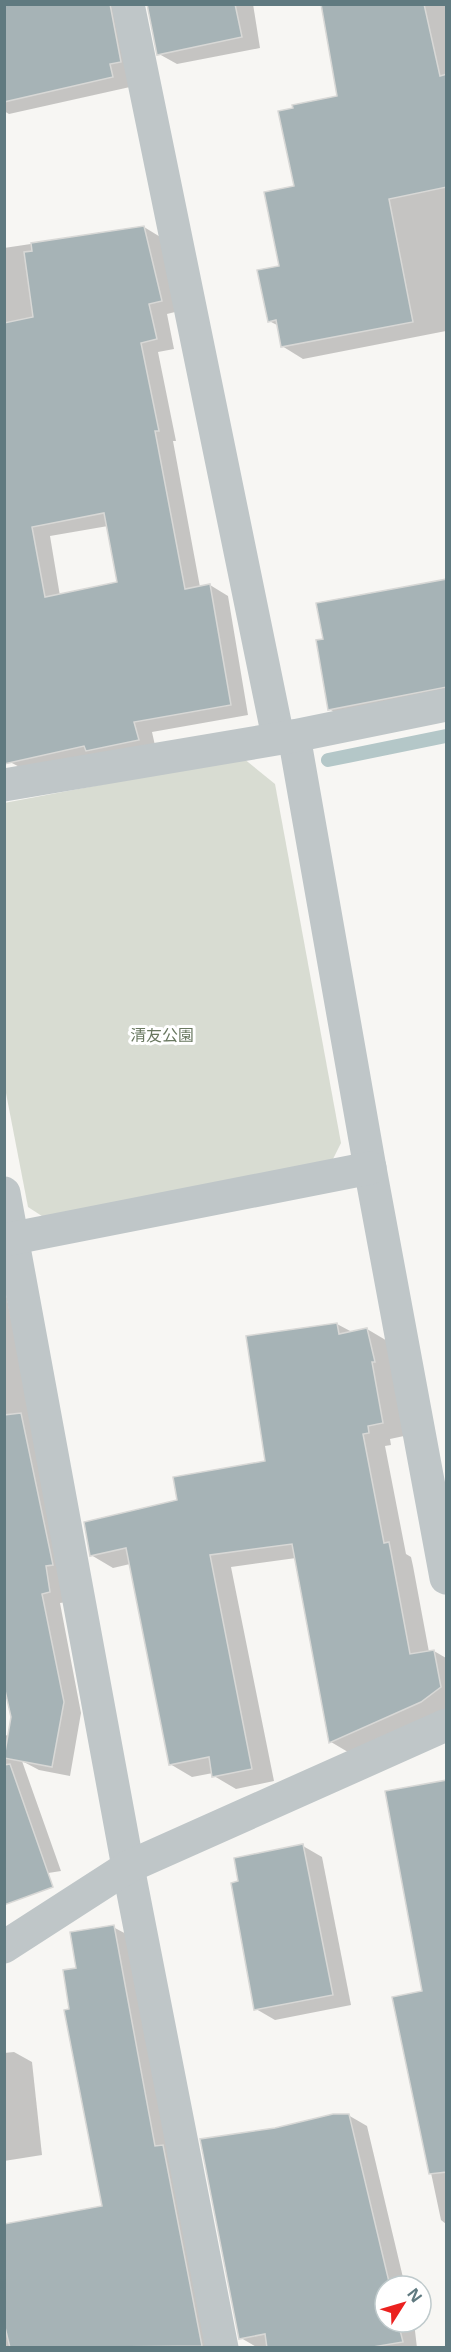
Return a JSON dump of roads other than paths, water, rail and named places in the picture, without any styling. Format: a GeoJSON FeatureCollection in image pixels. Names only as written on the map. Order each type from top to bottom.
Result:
{"type":"FeatureCollection","features":[{"type":"Feature","properties":{"kind":"street"},"geometry":{"type":"LineString","coordinates":[[128,4],[286,736],[370,1168],[434,1439],[447,1578]]}},
{"type":"Feature","properties":{"kind":"street"},"geometry":{"type":"LineString","coordinates":[[4,786],[447,705]]}},
{"type":"Feature","properties":{"kind":"street"},"geometry":{"type":"LineString","coordinates":[[9,1239],[370,1168]]}},
{"type":"Feature","properties":{"kind":"street"},"geometry":{"type":"LineString","coordinates":[[4,1193],[9,1239],[222,2348]]}},
{"type":"Feature","properties":{"kind":"street"},"geometry":{"type":"LineString","coordinates":[[4,1947],[128,1867],[447,1725]]}},
{"type":"Feature","properties":{"kind":"waterway"},"geometry":{"type":"LineString","coordinates":[[328,760],[446,736]]}},
{"type":"Feature","properties":{"kind":"park label","name":"清友公園"},"geometry":{"type":"Point","coordinates":[162,1035]}}]}
